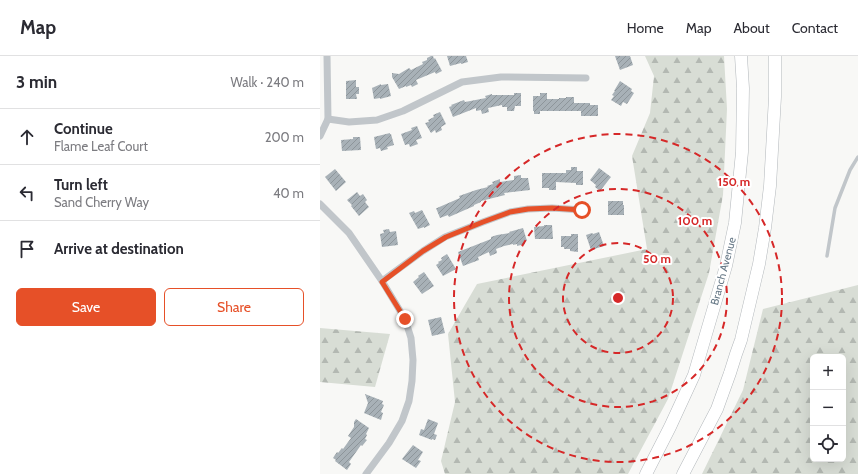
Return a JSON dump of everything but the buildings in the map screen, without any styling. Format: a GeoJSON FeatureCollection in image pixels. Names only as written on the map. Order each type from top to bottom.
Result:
{"type":"FeatureCollection","features":[{"type":"Feature","properties":{"kind":"highway","name":"Branch Avenue"},"geometry":{"type":"LineString","coordinates":[[646,474],[694,375],[726,266],[735,223],[742,152],[741,56]]}},
{"type":"Feature","properties":{"kind":"highway"},"geometry":{"type":"LineString","coordinates":[[684,474],[717,409],[741,340],[757,271],[765,228],[770,179],[775,96],[775,56]]}},
{"type":"Feature","properties":{"kind":"street"},"geometry":{"type":"LineString","coordinates":[[320,136],[328,119],[327,56]]}},
{"type":"Feature","properties":{"kind":"street"},"geometry":{"type":"LineString","coordinates":[[328,119],[349,122],[377,120],[403,111],[462,82],[501,77],[586,78]]}},
{"type":"Feature","properties":{"kind":"street"},"geometry":{"type":"LineString","coordinates":[[320,204],[349,233],[405,319],[411,338],[413,360],[409,401],[402,421],[389,443],[366,474]]}},
{"type":"Feature","properties":{"kind":"street"},"geometry":{"type":"LineString","coordinates":[[382,282],[423,251],[446,237],[510,212],[528,209],[552,208],[582,210]]}},
{"type":"Feature","properties":{"kind":"lane"},"geometry":{"type":"LineString","coordinates":[[827,256],[835,208],[850,170],[858,157]]}},
{"type":"Feature","properties":{"kind":"green space"},"geometry":{"type":"Polygon","coordinates":[[[645,56],[724,56],[727,109],[723,195],[709,273],[668,399],[628,474],[445,474],[441,461],[455,402],[448,334],[477,284],[647,249],[632,156],[650,113],[654,76],[645,56]]]}},
{"type":"Feature","properties":{"kind":"green space"},"geometry":{"type":"Polygon","coordinates":[[[858,285],[858,474],[702,474],[743,390],[763,309],[858,285]]]}},
{"type":"Feature","properties":{"kind":"green space"},"geometry":{"type":"Polygon","coordinates":[[[320,328],[390,334],[375,387],[320,382],[320,328]]]}},
{"type":"Feature","properties":{"kind":"route"},"geometry":{"type":"LineString","coordinates":[[405,319],[382,282],[423,251],[446,237],[510,212],[528,209],[552,208],[582,210]]}}]}
